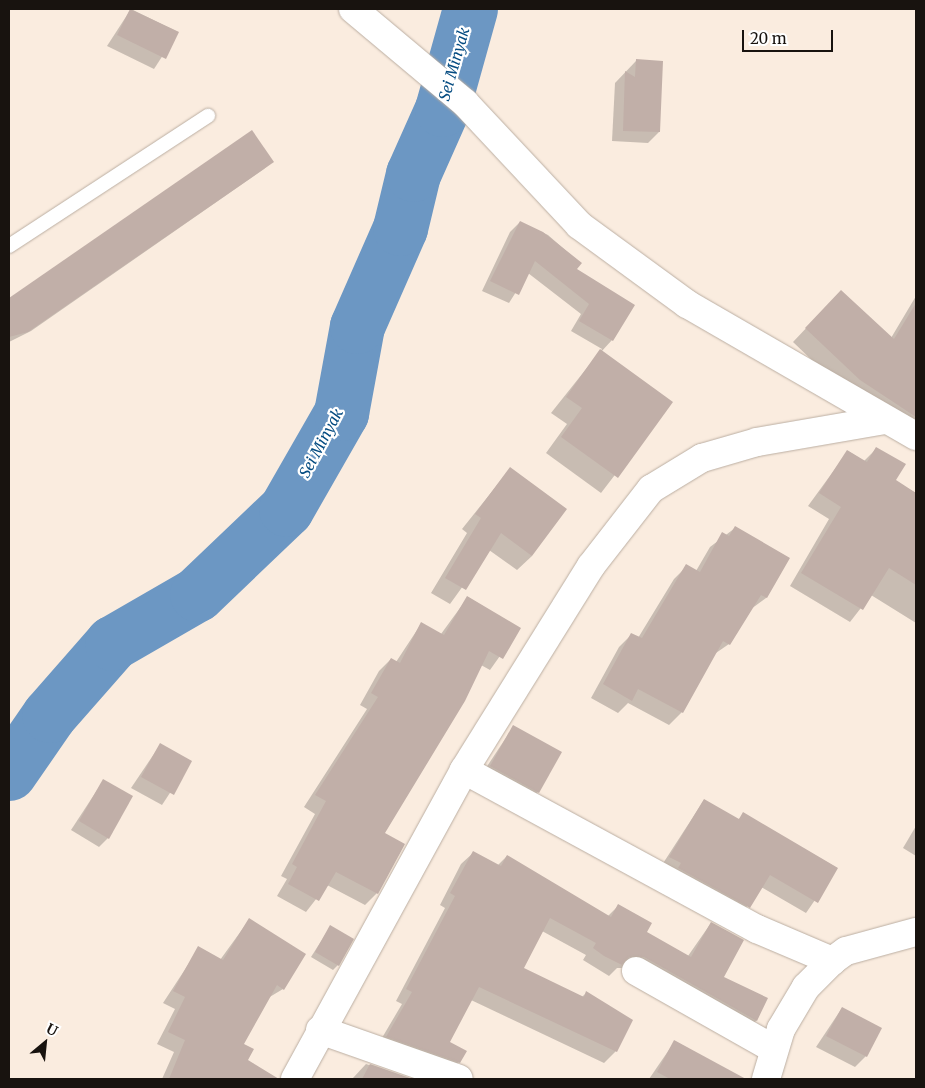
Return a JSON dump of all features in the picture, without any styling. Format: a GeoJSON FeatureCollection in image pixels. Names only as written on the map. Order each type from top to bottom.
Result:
{"type":"FeatureCollection","features":[{"type":"Feature","properties":{"kind":"street"},"geometry":{"type":"LineString","coordinates":[[353,9],[417,59],[466,103],[578,225],[688,304],[884,420],[916,436]]}},
{"type":"Feature","properties":{"kind":"street"},"geometry":{"type":"LineString","coordinates":[[295,1079],[320,1030],[464,770],[591,566],[651,489],[702,458],[757,442],[884,420]]}},
{"type":"Feature","properties":{"kind":"street"},"geometry":{"type":"LineString","coordinates":[[464,770],[757,929],[832,961]]}},
{"type":"Feature","properties":{"kind":"street"},"geometry":{"type":"LineString","coordinates":[[766,1079],[772,1048],[806,987],[832,961],[846,951],[916,932]]}},
{"type":"Feature","properties":{"kind":"street"},"geometry":{"type":"LineString","coordinates":[[636,971],[772,1048]]}},
{"type":"Feature","properties":{"kind":"street"},"geometry":{"type":"LineString","coordinates":[[320,1030],[459,1079]]}},
{"type":"Feature","properties":{"kind":"lane"},"geometry":{"type":"LineString","coordinates":[[9,246],[208,116]]}},
{"type":"Feature","properties":{"kind":"building"},"geometry":{"type":"Polygon","coordinates":[[[130,9],[179,32],[166,59],[117,35],[130,9]]]}},
{"type":"Feature","properties":{"kind":"building"},"geometry":{"type":"Polygon","coordinates":[[[636,59],[663,61],[660,132],[623,131],[625,71],[635,77],[636,59]]]}},
{"type":"Feature","properties":{"kind":"building"},"geometry":{"type":"Polygon","coordinates":[[[252,130],[274,162],[28,332],[9,337],[9,298],[252,130]]]}},
{"type":"Feature","properties":{"kind":"building"},"geometry":{"type":"Polygon","coordinates":[[[520,221],[543,232],[582,263],[577,269],[635,305],[613,341],[579,321],[589,304],[535,261],[519,295],[490,281],[520,221]]]}},
{"type":"Feature","properties":{"kind":"building"},"geometry":{"type":"Polygon","coordinates":[[[841,290],[894,339],[916,303],[916,417],[860,380],[805,328],[841,290]]]}},
{"type":"Feature","properties":{"kind":"building"},"geometry":{"type":"Polygon","coordinates":[[[600,349],[673,402],[618,478],[561,437],[582,408],[566,397],[600,349]]]}},
{"type":"Feature","properties":{"kind":"building"},"geometry":{"type":"Polygon","coordinates":[[[876,447],[906,464],[896,480],[916,493],[916,585],[889,568],[863,610],[801,573],[841,507],[819,493],[847,450],[867,462],[876,447]]]}},
{"type":"Feature","properties":{"kind":"building"},"geometry":{"type":"Polygon","coordinates":[[[510,467],[567,509],[532,556],[501,533],[466,590],[445,578],[481,518],[475,514],[510,467]]]}},
{"type":"Feature","properties":{"kind":"building"},"geometry":{"type":"Polygon","coordinates":[[[735,526],[790,558],[767,598],[761,595],[730,645],[723,641],[683,713],[638,689],[632,701],[603,684],[631,633],[642,638],[686,564],[700,572],[722,532],[729,536],[735,526]]]}},
{"type":"Feature","properties":{"kind":"building"},"geometry":{"type":"Polygon","coordinates":[[[467,596],[521,628],[503,659],[489,651],[465,701],[385,833],[405,844],[378,894],[336,872],[319,901],[288,884],[297,867],[292,864],[326,801],[315,795],[378,697],[371,693],[391,658],[400,663],[421,622],[444,635],[467,596]]]}},
{"type":"Feature","properties":{"kind":"building"},"geometry":{"type":"Polygon","coordinates":[[[513,725],[562,752],[539,793],[490,766],[513,725]]]}},
{"type":"Feature","properties":{"kind":"building"},"geometry":{"type":"Polygon","coordinates":[[[160,743],[192,761],[174,795],[141,777],[160,743]]]}},
{"type":"Feature","properties":{"kind":"building"},"geometry":{"type":"Polygon","coordinates":[[[103,779],[133,796],[109,839],[79,821],[103,779]]]}},
{"type":"Feature","properties":{"kind":"building"},"geometry":{"type":"Polygon","coordinates":[[[704,799],[739,819],[743,812],[838,868],[818,903],[770,875],[750,908],[678,868],[681,863],[669,857],[704,799]]]}},
{"type":"Feature","properties":{"kind":"building"},"geometry":{"type":"Polygon","coordinates":[[[473,851],[501,866],[507,855],[611,917],[618,904],[652,923],[647,932],[691,957],[711,922],[744,940],[724,977],[768,998],[757,1021],[644,957],[629,957],[622,965],[593,948],[596,943],[550,918],[524,968],[584,997],[586,991],[633,1020],[617,1052],[479,987],[450,1042],[467,1051],[460,1063],[386,1037],[412,992],[406,989],[455,896],[450,893],[473,851]]]}},
{"type":"Feature","properties":{"kind":"building"},"geometry":{"type":"Polygon","coordinates":[[[249,918],[306,954],[284,990],[277,985],[244,1044],[254,1049],[248,1060],[279,1079],[169,1079],[185,1040],[168,1032],[185,997],[173,991],[198,946],[223,960],[249,918]]]}},
{"type":"Feature","properties":{"kind":"building"},"geometry":{"type":"Polygon","coordinates":[[[330,925],[354,939],[339,966],[315,952],[330,925]]]}},
{"type":"Feature","properties":{"kind":"building"},"geometry":{"type":"Polygon","coordinates":[[[842,1007],[882,1028],[867,1057],[826,1036],[842,1007]]]}},
{"type":"Feature","properties":{"kind":"building"},"geometry":{"type":"Polygon","coordinates":[[[674,1040],[746,1079],[670,1079],[657,1072],[674,1040]]]}},
{"type":"Feature","properties":{"kind":"building"},"geometry":{"type":"Polygon","coordinates":[[[370,1064],[413,1079],[362,1079],[370,1064]]]}},
{"type":"Feature","properties":{"kind":"waterway","name":"Sei Minyak"},"geometry":{"type":"LineString","coordinates":[[9,773],[49,715],[112,643],[197,594],[286,509],[341,413],[357,326],[400,228],[413,174],[442,109],[470,9]]}}]}
